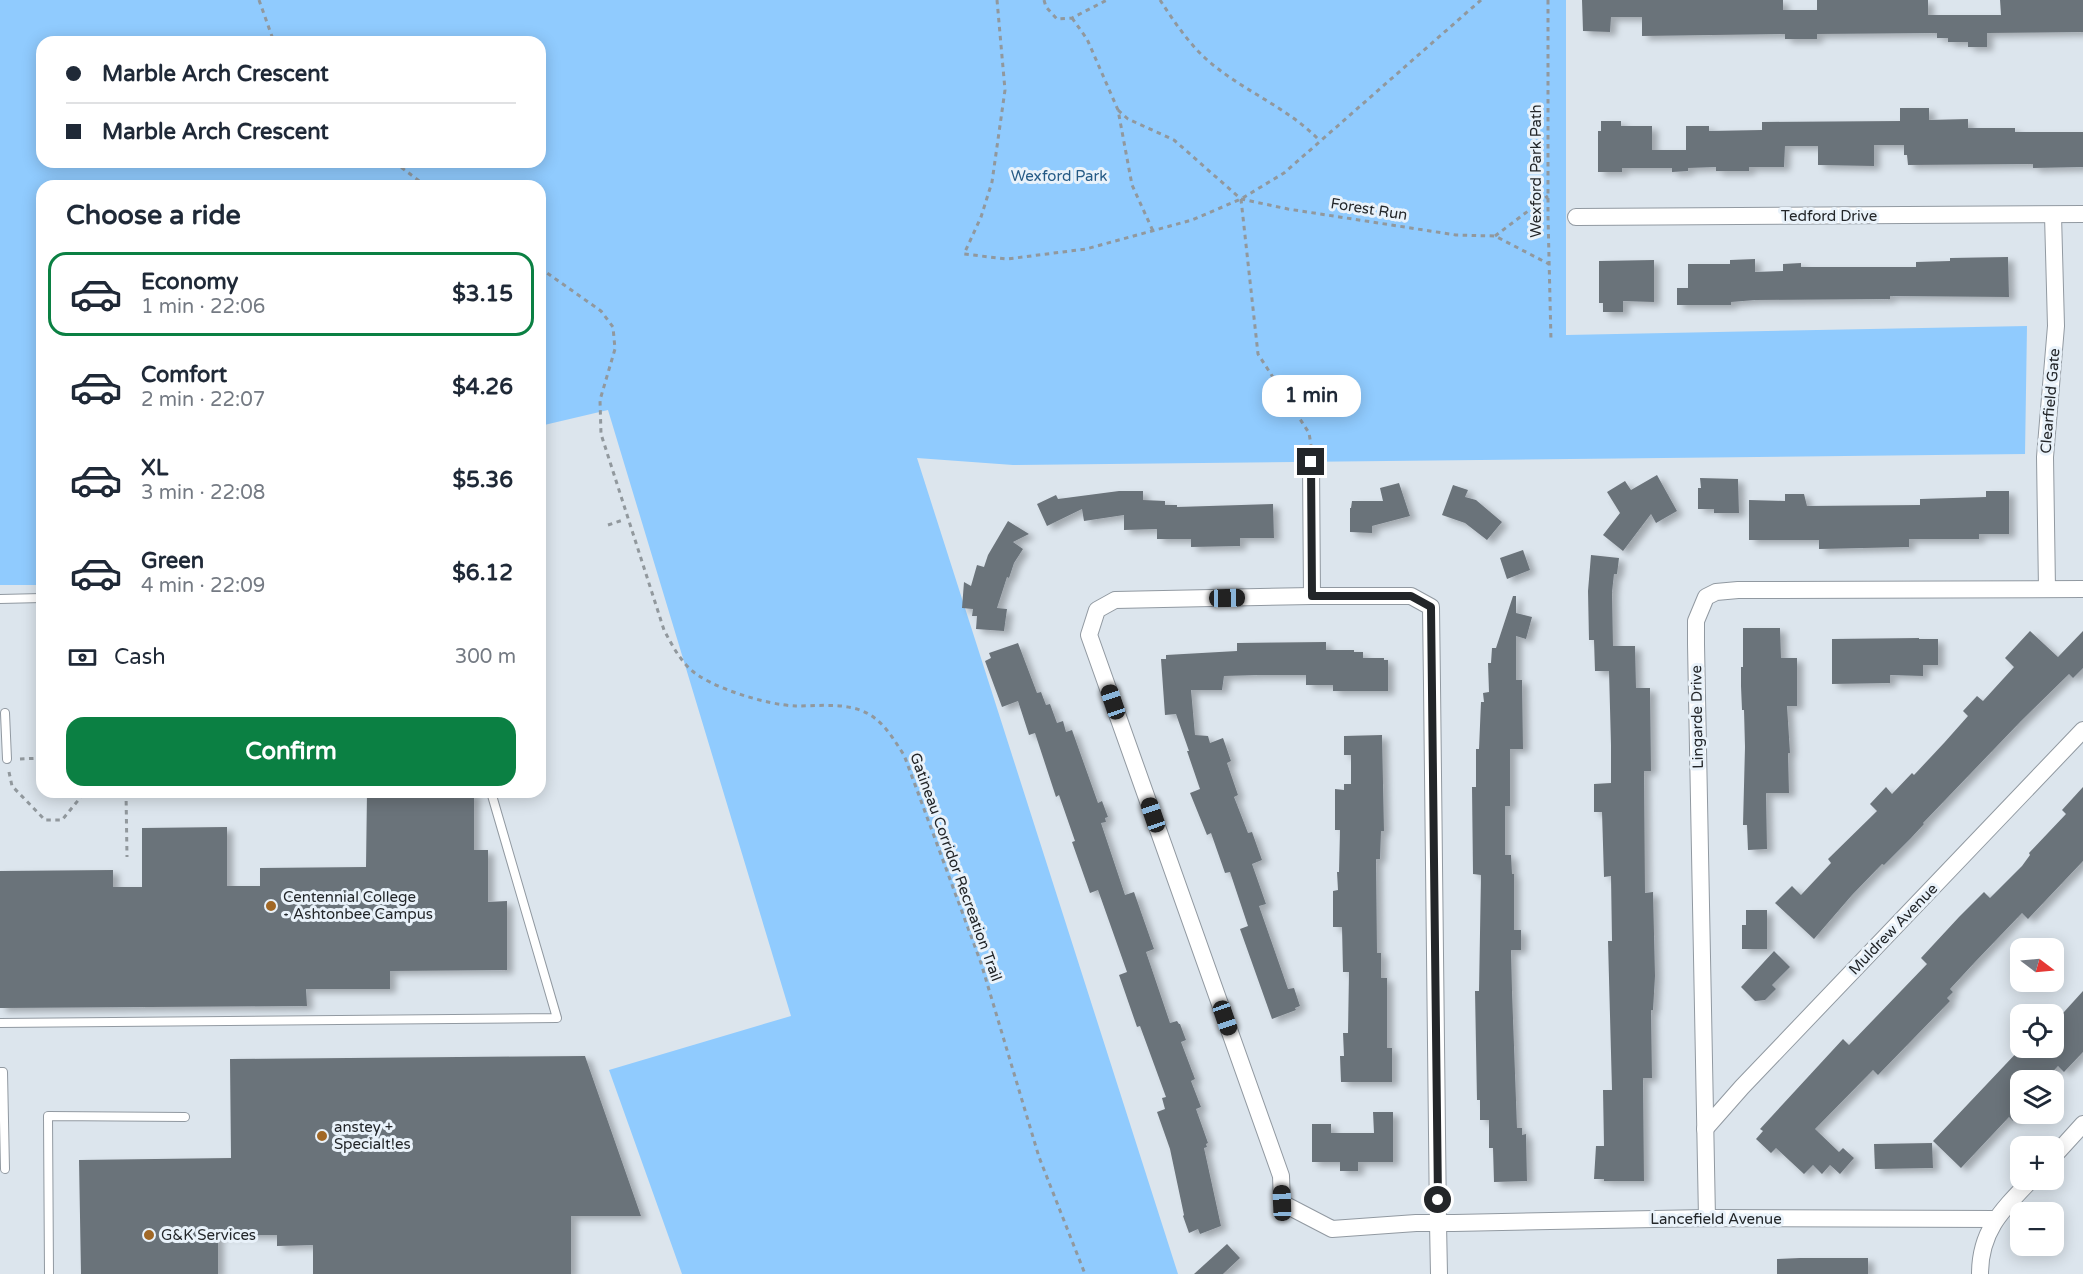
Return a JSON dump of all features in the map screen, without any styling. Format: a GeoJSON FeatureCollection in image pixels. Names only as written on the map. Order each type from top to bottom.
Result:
{"type":"FeatureCollection","features":[{"type":"Feature","properties":{"kind":"street","name":"Tedford Drive"},"geometry":{"type":"LineString","coordinates":[[1575,217],[2083,214]]}},
{"type":"Feature","properties":{"kind":"street","name":"Clearfield Gate"},"geometry":{"type":"LineString","coordinates":[[2048,588],[2045,457],[2056,326],[2053,215]]}},
{"type":"Feature","properties":{"kind":"street"},"geometry":{"type":"LineString","coordinates":[[1311,462],[1312,596],[1411,596],[1431,607],[1439,1274]]}},
{"type":"Feature","properties":{"kind":"street","name":"Lingarde Drive"},"geometry":{"type":"LineString","coordinates":[[1707,1218],[1696,644],[1696,621],[1706,597],[1716,592],[1738,590],[2083,589]]}},
{"type":"Feature","properties":{"kind":"street","name":"Lancefield Avenue"},"geometry":{"type":"LineString","coordinates":[[1312,596],[1115,600],[1097,610],[1089,635],[1281,1176],[1282,1203],[1332,1229],[1416,1223],[1707,1218],[1995,1219]]}},
{"type":"Feature","properties":{"kind":"street","name":"Muldrew Avenue"},"geometry":{"type":"LineString","coordinates":[[1705,1129],[1742,1087],[2083,730]]}},
{"type":"Feature","properties":{"kind":"street"},"geometry":{"type":"LineString","coordinates":[[2064,1145],[2083,1124]]}},
{"type":"Feature","properties":{"kind":"street"},"geometry":{"type":"LineString","coordinates":[[1980,1274],[1980,1255],[1995,1219],[2022,1190]]}},
{"type":"Feature","properties":{"kind":"lane"},"geometry":{"type":"LineString","coordinates":[[0,599],[36,598]]}},
{"type":"Feature","properties":{"kind":"lane"},"geometry":{"type":"LineString","coordinates":[[6,713],[8,759]]}},
{"type":"Feature","properties":{"kind":"lane"},"geometry":{"type":"LineString","coordinates":[[0,1023],[557,1017],[493,798]]}},
{"type":"Feature","properties":{"kind":"lane"},"geometry":{"type":"LineString","coordinates":[[0,1072],[3,1072],[5,1169]]}},
{"type":"Feature","properties":{"kind":"lane"},"geometry":{"type":"LineString","coordinates":[[49,1274],[48,1116],[185,1117]]}},
{"type":"Feature","properties":{"kind":"path"},"geometry":{"type":"LineString","coordinates":[[259,0],[272,36]]}},
{"type":"Feature","properties":{"kind":"path"},"geometry":{"type":"LineString","coordinates":[[997,0],[1005,90],[992,182],[981,217],[964,254],[1006,259],[1086,249],[1192,220],[1240,199],[1284,173],[1481,0]]}},
{"type":"Feature","properties":{"kind":"path"},"geometry":{"type":"LineString","coordinates":[[1044,0],[1046,7],[1057,19],[1072,18],[1107,0]]}},
{"type":"Feature","properties":{"kind":"path"},"geometry":{"type":"LineString","coordinates":[[1160,0],[1179,30],[1205,58],[1235,81],[1303,125],[1320,141]]}},
{"type":"Feature","properties":{"kind":"path","name":"Wexford Park Path"},"geometry":{"type":"LineString","coordinates":[[1548,0],[1551,341]]}},
{"type":"Feature","properties":{"kind":"path"},"geometry":{"type":"LineString","coordinates":[[1072,18],[1087,39],[1118,110],[1132,184],[1153,231]]}},
{"type":"Feature","properties":{"kind":"path"},"geometry":{"type":"LineString","coordinates":[[1118,110],[1128,119],[1174,140],[1240,199],[1258,354],[1309,432],[1311,441]]}},
{"type":"Feature","properties":{"kind":"path"},"geometry":{"type":"LineString","coordinates":[[402,168],[418,180]]}},
{"type":"Feature","properties":{"kind":"path"},"geometry":{"type":"LineString","coordinates":[[1495,236],[1548,196]]}},
{"type":"Feature","properties":{"kind":"path","name":"Forest Run"},"geometry":{"type":"LineString","coordinates":[[1240,199],[1288,209],[1456,235],[1495,236],[1549,264]]}},
{"type":"Feature","properties":{"kind":"path","name":"Gatineau Corridor Recreation Trail"},"geometry":{"type":"LineString","coordinates":[[546,272],[601,311],[613,327],[615,349],[600,400],[601,434],[664,630],[678,655],[690,670],[731,692],[785,705],[833,706],[860,710],[887,728],[903,755],[981,963],[1039,1157],[1085,1274]]}},
{"type":"Feature","properties":{"kind":"path"},"geometry":{"type":"LineString","coordinates":[[608,525],[623,520]]}},
{"type":"Feature","properties":{"kind":"path"},"geometry":{"type":"LineString","coordinates":[[8,759],[12,786],[45,820],[62,820],[80,798]]}},
{"type":"Feature","properties":{"kind":"path"},"geometry":{"type":"LineString","coordinates":[[126,798],[127,856]]}},
{"type":"Feature","properties":{"kind":"green space","name":"Wexford Park"},"geometry":{"type":"Polygon","coordinates":[[[0,0],[1566,0],[1566,335],[2027,326],[2025,454],[1013,465],[917,458],[1178,1274],[682,1274],[609,1070],[791,1016],[608,410],[546,425],[546,180],[36,180],[36,585],[0,585],[0,0]]]}},
{"type":"Feature","properties":{"kind":"building"},"geometry":{"type":"Polygon","coordinates":[[[1582,0],[1783,0],[1783,10],[1817,10],[1817,0],[1928,0],[1928,15],[2001,15],[2000,0],[2083,0],[2083,32],[1987,33],[1987,47],[1968,47],[1968,42],[1948,42],[1948,38],[1937,38],[1937,33],[1817,34],[1817,39],[1785,39],[1785,34],[1642,36],[1642,17],[1611,17],[1610,32],[1583,31],[1582,0]]]}},
{"type":"Feature","properties":{"kind":"building"},"geometry":{"type":"Polygon","coordinates":[[[1900,108],[1929,108],[1929,120],[1968,119],[1968,128],[2015,128],[2015,132],[2083,132],[2083,167],[2033,168],[2033,164],[1908,165],[1907,155],[1904,155],[1904,145],[1874,145],[1874,166],[1818,165],[1818,146],[1785,146],[1784,167],[1749,167],[1749,171],[1716,171],[1716,167],[1688,168],[1688,171],[1672,172],[1672,168],[1622,168],[1622,172],[1598,172],[1598,131],[1601,131],[1601,121],[1621,121],[1621,126],[1652,126],[1652,150],[1686,150],[1686,126],[1709,126],[1709,131],[1762,130],[1762,122],[1900,121],[1900,108]]]}},
{"type":"Feature","properties":{"kind":"building"},"geometry":{"type":"Polygon","coordinates":[[[2008,257],[2009,297],[1890,296],[1890,299],[1755,300],[1731,302],[1731,305],[1677,305],[1677,288],[1688,288],[1688,264],[1730,264],[1730,260],[1755,259],[1755,272],[1783,271],[1783,264],[1801,263],[1801,267],[1916,267],[1916,262],[1950,261],[1950,258],[2008,257]]]}},
{"type":"Feature","properties":{"kind":"building"},"geometry":{"type":"Polygon","coordinates":[[[1654,260],[1654,302],[1623,301],[1623,312],[1603,312],[1603,303],[1599,303],[1599,261],[1654,260]]]}},
{"type":"Feature","properties":{"kind":"building"},"geometry":{"type":"Polygon","coordinates":[[[1657,475],[1677,511],[1656,523],[1651,514],[1623,551],[1603,535],[1620,513],[1607,492],[1625,481],[1631,490],[1657,475]]]}},
{"type":"Feature","properties":{"kind":"building"},"geometry":{"type":"Polygon","coordinates":[[[1700,478],[1738,479],[1739,513],[1714,513],[1714,509],[1698,509],[1700,478]]]}},
{"type":"Feature","properties":{"kind":"building"},"geometry":{"type":"Polygon","coordinates":[[[1399,483],[1410,516],[1372,526],[1372,533],[1350,532],[1352,501],[1383,501],[1380,488],[1399,483]]]}},
{"type":"Feature","properties":{"kind":"building"},"geometry":{"type":"Polygon","coordinates":[[[1453,485],[1468,490],[1465,497],[1476,500],[1502,522],[1487,540],[1465,523],[1442,515],[1453,485]]]}},
{"type":"Feature","properties":{"kind":"building"},"geometry":{"type":"Polygon","coordinates":[[[1119,491],[1143,491],[1143,500],[1165,501],[1165,505],[1177,505],[1177,507],[1273,504],[1274,538],[1240,538],[1240,546],[1191,547],[1191,539],[1157,539],[1157,529],[1124,530],[1124,515],[1084,521],[1082,509],[1047,526],[1037,504],[1056,495],[1058,499],[1119,491]]]}},
{"type":"Feature","properties":{"kind":"building"},"geometry":{"type":"Polygon","coordinates":[[[1986,491],[2009,491],[2009,534],[1979,534],[1979,539],[1909,539],[1909,547],[1819,549],[1819,540],[1749,540],[1749,500],[1785,501],[1785,494],[1804,494],[1807,506],[1920,505],[1920,499],[1986,497],[1986,491]]]}},
{"type":"Feature","properties":{"kind":"building"},"geometry":{"type":"Polygon","coordinates":[[[1008,521],[1029,534],[1013,542],[1023,549],[1014,563],[1009,578],[1007,577],[997,608],[1007,609],[1004,631],[976,629],[977,616],[972,616],[973,609],[962,608],[964,582],[971,586],[977,565],[984,567],[988,555],[1008,521]]]}},
{"type":"Feature","properties":{"kind":"building"},"geometry":{"type":"Polygon","coordinates":[[[1523,550],[1530,570],[1507,579],[1500,558],[1523,550]]]}},
{"type":"Feature","properties":{"kind":"building"},"geometry":{"type":"Polygon","coordinates":[[[1591,555],[1619,558],[1612,592],[1613,646],[1635,646],[1636,688],[1650,688],[1651,771],[1644,771],[1645,893],[1653,892],[1655,976],[1653,1010],[1651,1010],[1652,1078],[1643,1078],[1644,1181],[1594,1179],[1596,1146],[1604,1146],[1603,1090],[1612,1090],[1608,941],[1612,941],[1611,876],[1604,877],[1602,812],[1594,812],[1594,784],[1611,783],[1609,671],[1595,671],[1594,640],[1589,640],[1588,591],[1591,555]]]}},
{"type":"Feature","properties":{"kind":"building"},"geometry":{"type":"Polygon","coordinates":[[[1513,596],[1516,596],[1516,613],[1532,617],[1526,639],[1516,636],[1516,680],[1522,680],[1523,749],[1510,749],[1510,806],[1505,806],[1505,855],[1511,855],[1512,874],[1514,874],[1514,930],[1521,930],[1521,950],[1511,950],[1517,1128],[1522,1128],[1522,1135],[1526,1134],[1527,1181],[1494,1182],[1493,1148],[1489,1148],[1489,1120],[1480,1120],[1480,1100],[1477,1100],[1475,991],[1479,991],[1481,875],[1473,874],[1472,787],[1476,787],[1476,749],[1479,749],[1481,702],[1484,702],[1483,693],[1489,692],[1488,663],[1491,663],[1492,648],[1496,648],[1513,596]]]}},
{"type":"Feature","properties":{"kind":"building"},"geometry":{"type":"Polygon","coordinates":[[[1743,628],[1780,628],[1781,658],[1797,658],[1797,706],[1787,706],[1790,753],[1788,753],[1789,793],[1766,793],[1767,849],[1748,850],[1747,825],[1743,825],[1745,747],[1741,667],[1743,667],[1743,628]]]}},
{"type":"Feature","properties":{"kind":"building"},"geometry":{"type":"Polygon","coordinates":[[[2030,631],[2058,657],[2083,631],[2083,668],[2073,678],[2069,674],[2021,721],[1911,838],[1852,895],[1814,939],[1775,903],[1792,886],[1801,895],[1831,863],[1828,859],[1877,811],[1870,804],[1886,787],[1892,794],[1912,773],[1914,775],[1944,743],[1968,716],[1963,711],[1977,696],[1983,701],[2014,667],[2005,658],[2030,631]]]}},
{"type":"Feature","properties":{"kind":"building"},"geometry":{"type":"Polygon","coordinates":[[[1832,639],[1938,639],[1938,665],[1923,665],[1923,676],[1890,675],[1890,683],[1832,684],[1832,639]]]}},
{"type":"Feature","properties":{"kind":"building"},"geometry":{"type":"Polygon","coordinates":[[[1326,642],[1326,650],[1354,650],[1354,652],[1363,652],[1363,658],[1388,660],[1388,691],[1333,691],[1333,685],[1306,685],[1306,675],[1224,676],[1222,690],[1191,690],[1195,735],[1208,736],[1210,743],[1223,738],[1231,761],[1227,763],[1238,795],[1234,797],[1248,833],[1252,832],[1262,860],[1252,864],[1266,904],[1259,906],[1288,989],[1294,988],[1300,1006],[1295,1008],[1296,1010],[1272,1019],[1240,929],[1248,926],[1230,872],[1225,873],[1211,833],[1207,835],[1190,793],[1200,789],[1176,714],[1165,715],[1161,659],[1166,659],[1166,655],[1237,651],[1237,643],[1326,642]]]}},
{"type":"Feature","properties":{"kind":"building"},"geometry":{"type":"Polygon","coordinates":[[[1018,643],[1037,693],[1041,692],[1046,705],[1050,704],[1057,723],[1063,721],[1066,732],[1072,730],[1098,803],[1102,801],[1108,817],[1105,818],[1106,822],[1101,823],[1125,895],[1134,892],[1154,949],[1146,952],[1170,1023],[1177,1021],[1180,1024],[1186,1040],[1181,1042],[1195,1079],[1191,1081],[1201,1107],[1196,1109],[1208,1143],[1204,1148],[1221,1226],[1200,1234],[1198,1229],[1189,1233],[1183,1216],[1170,1149],[1157,1112],[1165,1109],[1162,1098],[1166,1097],[1140,1026],[1137,1027],[1119,975],[1127,972],[1098,890],[1090,893],[1072,842],[1075,841],[1059,795],[1056,797],[1035,733],[1029,735],[1018,701],[1002,707],[985,661],[991,658],[989,653],[1018,643]]]}},
{"type":"Feature","properties":{"kind":"building"},"geometry":{"type":"Polygon","coordinates":[[[1382,735],[1384,831],[1381,831],[1380,859],[1376,859],[1377,953],[1381,953],[1381,978],[1387,978],[1387,1048],[1392,1048],[1392,1082],[1341,1082],[1340,1056],[1344,1056],[1343,1033],[1348,1033],[1349,972],[1343,972],[1342,927],[1333,927],[1333,891],[1338,890],[1340,830],[1335,830],[1335,789],[1344,790],[1344,784],[1351,784],[1351,755],[1344,755],[1344,736],[1382,735]]]}},
{"type":"Feature","properties":{"kind":"building"},"geometry":{"type":"Polygon","coordinates":[[[2083,787],[2083,861],[2028,919],[2022,913],[1950,989],[1953,992],[1947,998],[1950,1001],[1878,1075],[1873,1070],[1815,1129],[1839,1152],[1843,1148],[1854,1158],[1840,1174],[1830,1165],[1822,1174],[1813,1165],[1804,1174],[1776,1148],[1771,1153],[1756,1139],[1763,1131],[1760,1129],[1843,1039],[1849,1045],[1927,964],[1921,958],[1959,917],[1984,892],[1990,898],[2022,866],[2030,855],[2029,853],[2066,814],[2062,810],[2083,787]]]}},
{"type":"Feature","properties":{"kind":"building"},"geometry":{"type":"Polygon","coordinates":[[[367,798],[474,798],[474,850],[488,850],[488,902],[507,901],[507,970],[390,971],[390,989],[306,989],[307,1006],[0,1008],[0,871],[113,870],[113,887],[142,887],[142,828],[227,827],[227,886],[260,886],[260,868],[366,867],[367,798]]]}},
{"type":"Feature","properties":{"kind":"building"},"geometry":{"type":"Polygon","coordinates":[[[1746,910],[1767,910],[1767,949],[1742,949],[1742,925],[1746,925],[1746,910]]]}},
{"type":"Feature","properties":{"kind":"building"},"geometry":{"type":"Polygon","coordinates":[[[1774,951],[1790,967],[1772,985],[1776,989],[1765,1000],[1755,1001],[1741,987],[1774,951]]]}},
{"type":"Feature","properties":{"kind":"building"},"geometry":{"type":"Polygon","coordinates":[[[2083,991],[2083,1052],[2064,1072],[2058,1066],[2054,1070],[2010,1070],[2010,1118],[1961,1168],[1933,1141],[2012,1058],[2064,1058],[2064,1012],[2083,991]]]}},
{"type":"Feature","properties":{"kind":"building"},"geometry":{"type":"Polygon","coordinates":[[[585,1056],[641,1216],[571,1216],[571,1274],[313,1274],[313,1245],[277,1246],[277,1235],[218,1235],[218,1274],[81,1274],[79,1160],[231,1158],[230,1059],[585,1056]]]}},
{"type":"Feature","properties":{"kind":"building"},"geometry":{"type":"Polygon","coordinates":[[[1373,1112],[1393,1112],[1393,1162],[1358,1162],[1358,1171],[1340,1171],[1340,1162],[1312,1162],[1312,1124],[1331,1124],[1331,1133],[1374,1133],[1373,1112]]]}},
{"type":"Feature","properties":{"kind":"building"},"geometry":{"type":"Polygon","coordinates":[[[1932,1143],[1933,1168],[1875,1169],[1874,1144],[1932,1143]]]}},
{"type":"Feature","properties":{"kind":"building"},"geometry":{"type":"Polygon","coordinates":[[[1227,1244],[1240,1258],[1223,1274],[1194,1274],[1227,1244]]]}},
{"type":"Feature","properties":{"kind":"building"},"geometry":{"type":"Polygon","coordinates":[[[1868,1258],[1868,1274],[1777,1274],[1777,1259],[1868,1258]]]}},
{"type":"Feature","properties":{"kind":"place","name":"Centennial College - Ashtonbee Campus"},"geometry":{"type":"Point","coordinates":[271,906]}},
{"type":"Feature","properties":{"kind":"place","name":"anstey + Specialt!es"},"geometry":{"type":"Point","coordinates":[322,1136]}},
{"type":"Feature","properties":{"kind":"place","name":"G&K Services"},"geometry":{"type":"Point","coordinates":[149,1235]}},
{"type":"Feature","properties":{"kind":"route"},"geometry":{"type":"LineString","coordinates":[[1311,462],[1312,596],[1411,596],[1431,607],[1438,1200]]}}]}
